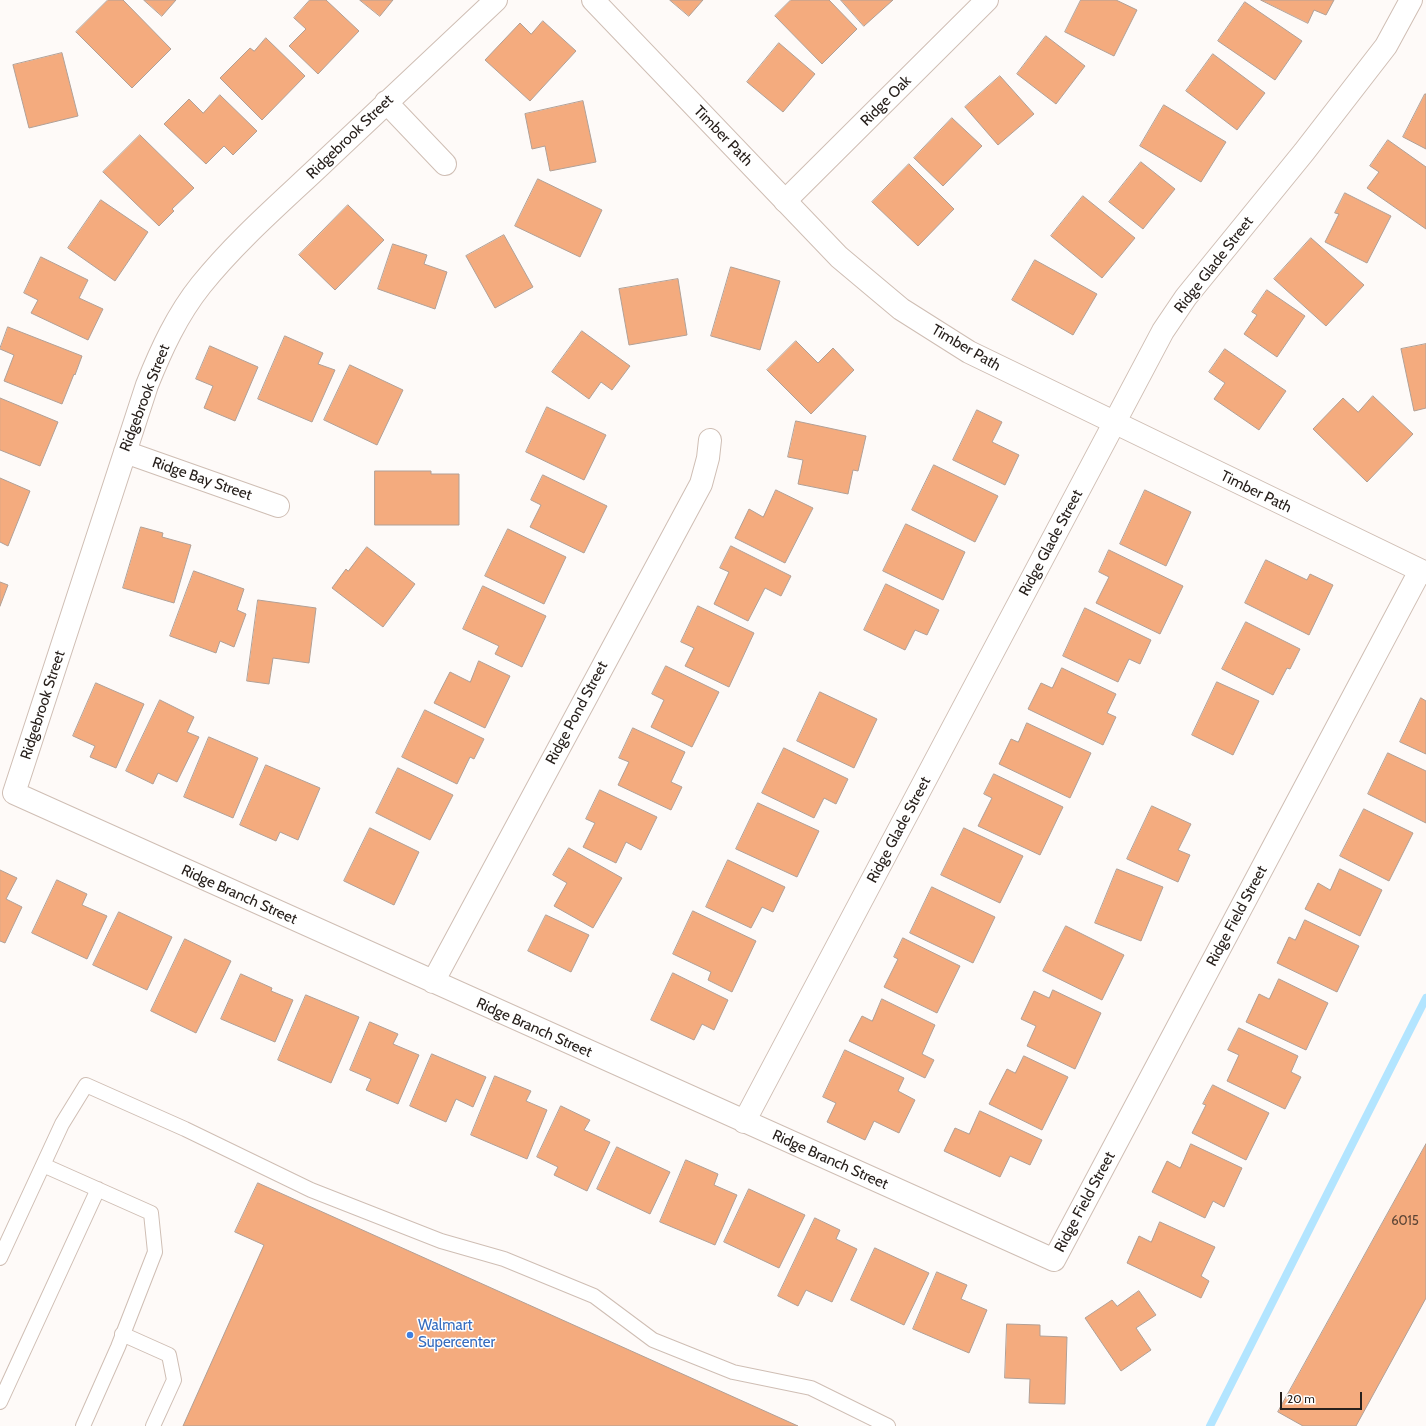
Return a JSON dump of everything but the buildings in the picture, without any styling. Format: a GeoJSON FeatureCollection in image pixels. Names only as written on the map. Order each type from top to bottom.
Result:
{"type":"FeatureCollection","features":[{"type":"Feature","properties":{"kind":"street","name":"Ridgebrook Street"},"geometry":{"type":"LineString","coordinates":[[14,794],[147,386],[161,351],[179,317],[201,286],[239,243],[386,102],[496,0]]}},
{"type":"Feature","properties":{"kind":"street","name":"Timber Path"},"geometry":{"type":"LineString","coordinates":[[593,0],[839,257],[901,308],[969,352],[1114,424],[1423,572]]}},
{"type":"Feature","properties":{"kind":"street","name":"Ridge Oak"},"geometry":{"type":"LineString","coordinates":[[785,201],[987,0]]}},
{"type":"Feature","properties":{"kind":"street","name":"Ridge Glade Street"},"geometry":{"type":"LineString","coordinates":[[744,1122],[1163,331],[1186,297],[1304,152],[1386,46],[1411,0]]}},
{"type":"Feature","properties":{"kind":"street"},"geometry":{"type":"LineString","coordinates":[[386,102],[445,164]]}},
{"type":"Feature","properties":{"kind":"street","name":"Ridge Pond Street"},"geometry":{"type":"LineString","coordinates":[[433,982],[700,484],[708,458],[710,440]]}},
{"type":"Feature","properties":{"kind":"street","name":"Ridge Bay Street"},"geometry":{"type":"LineString","coordinates":[[125,452],[278,506]]}},
{"type":"Feature","properties":{"kind":"street","name":"Ridge Field Street"},"geometry":{"type":"LineString","coordinates":[[1054,1260],[1423,572]]}},
{"type":"Feature","properties":{"kind":"street","name":"Ridge Branch Street"},"geometry":{"type":"LineString","coordinates":[[14,794],[1054,1260]]}},
{"type":"Feature","properties":{"kind":"lane"},"geometry":{"type":"LineString","coordinates":[[0,1258],[62,1124],[86,1085],[186,1129],[311,1190],[441,1241],[504,1259],[594,1296],[653,1340],[733,1372],[811,1388],[888,1426]]}},
{"type":"Feature","properties":{"kind":"lane"},"geometry":{"type":"LineString","coordinates":[[43,1165],[151,1213],[155,1252],[122,1334],[82,1426]]}},
{"type":"Feature","properties":{"kind":"lane"},"geometry":{"type":"LineString","coordinates":[[0,1402],[98,1189]]}},
{"type":"Feature","properties":{"kind":"lane"},"geometry":{"type":"LineString","coordinates":[[122,1334],[169,1355],[174,1380],[153,1426]]}},
{"type":"Feature","properties":{"kind":"waterway"},"geometry":{"type":"LineString","coordinates":[[1210,1426],[1426,998]]}},
{"type":"Feature","properties":{"kind":"place","name":"Walmart Supercenter"},"geometry":{"type":"Point","coordinates":[410,1335]}}]}
